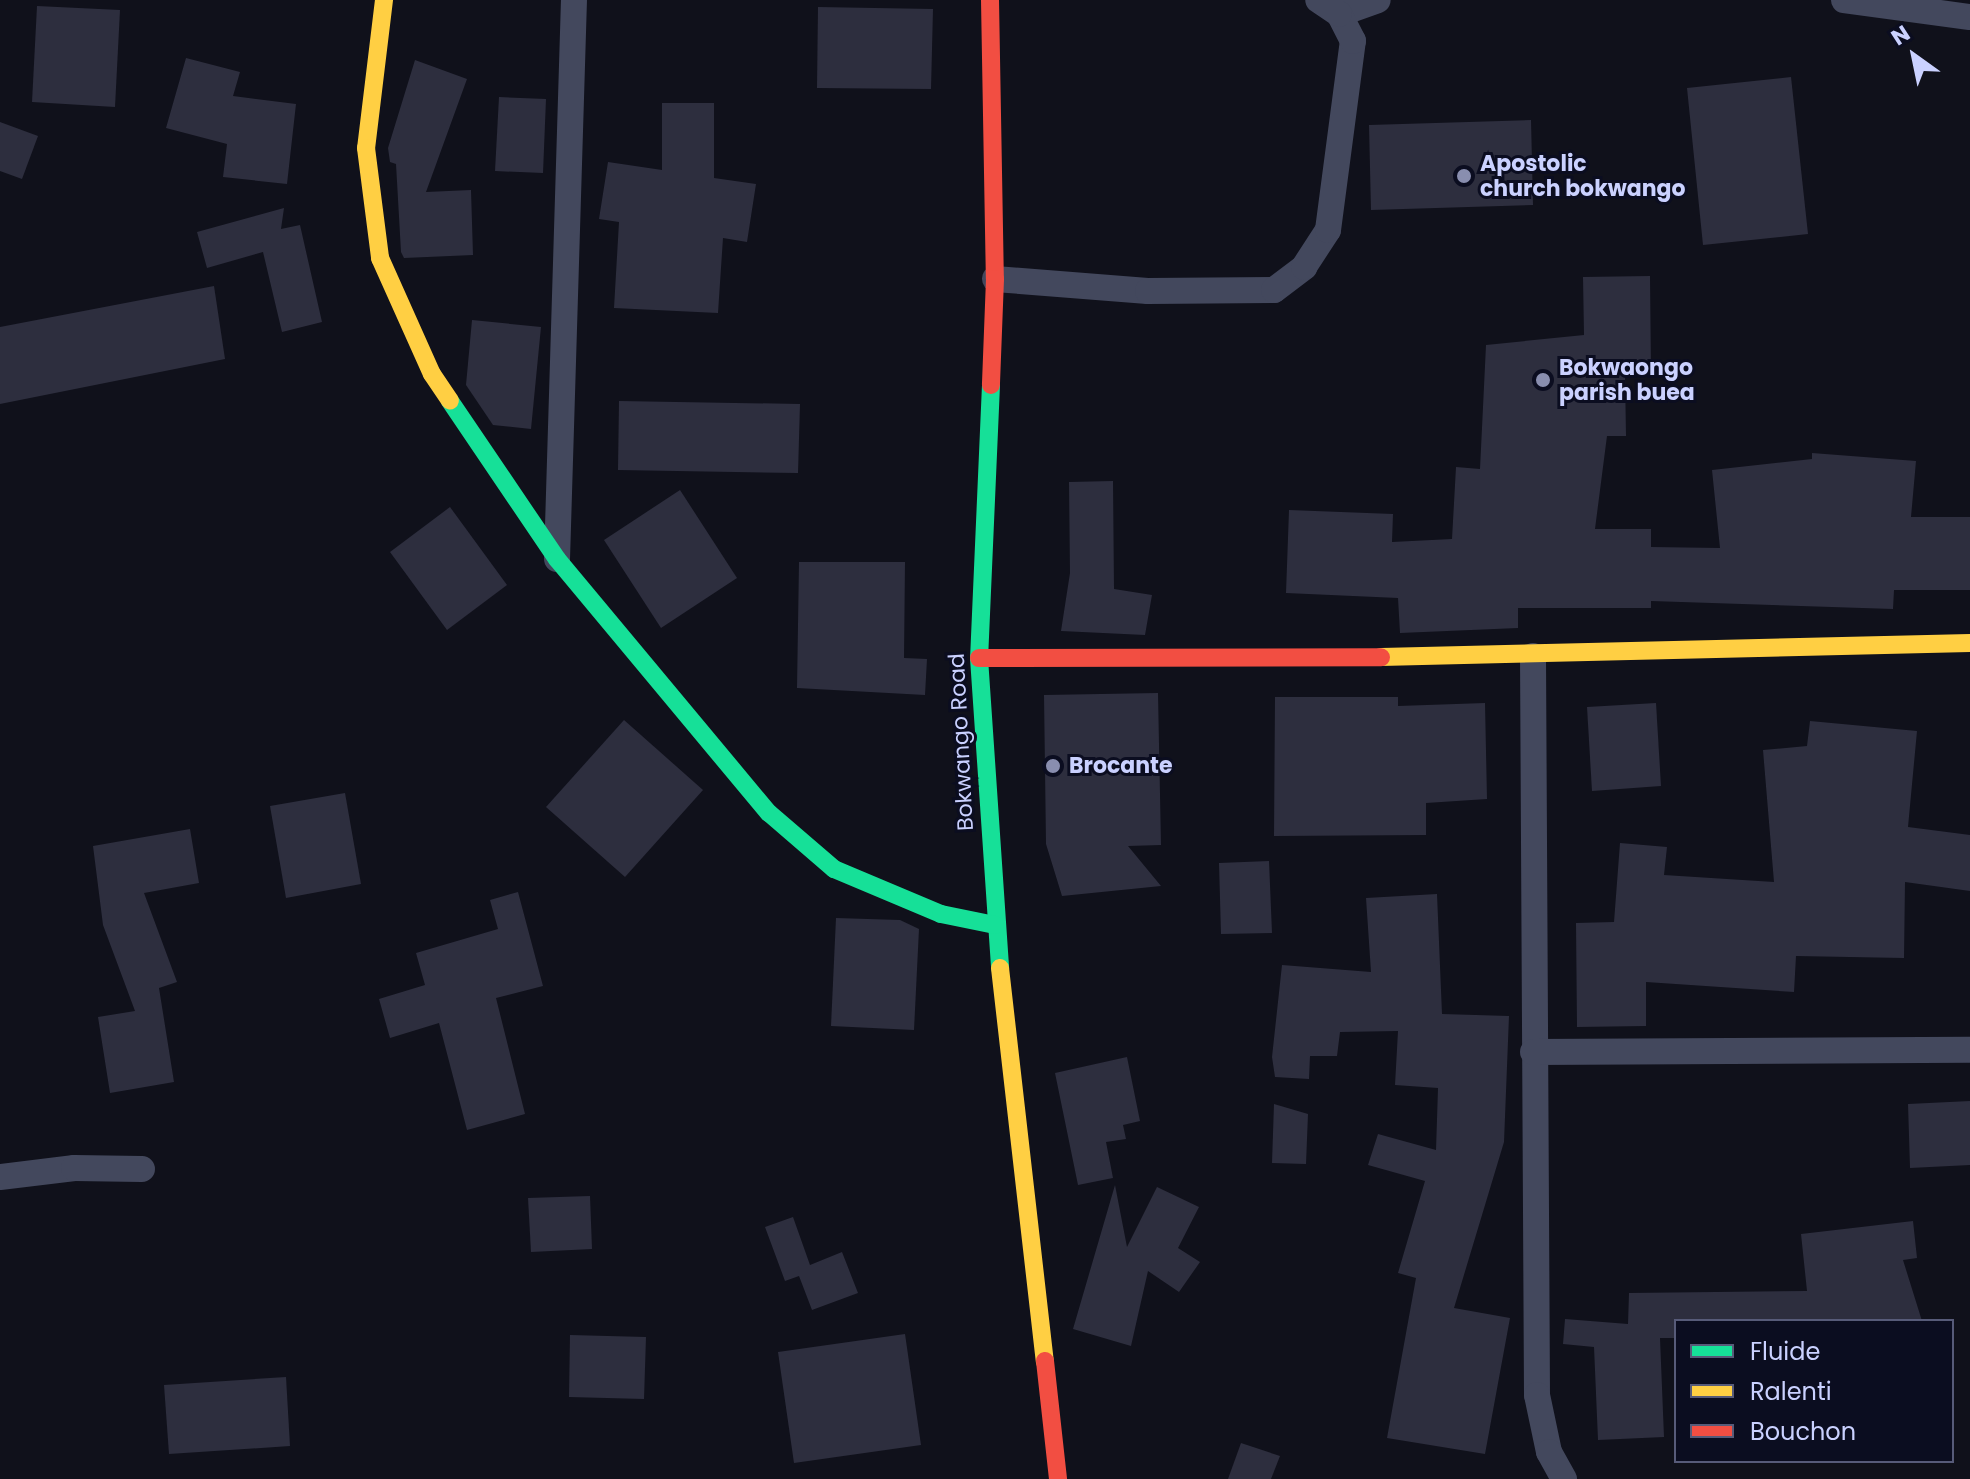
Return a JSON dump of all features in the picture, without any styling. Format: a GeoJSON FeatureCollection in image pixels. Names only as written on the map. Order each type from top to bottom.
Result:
{"type":"FeatureCollection","features":[{"type":"Feature","properties":{"kind":"street"},"geometry":{"type":"LineString","coordinates":[[384,0],[366,148],[380,258],[432,374],[557,559],[769,813],[834,869],[941,914],[995,925]]}},
{"type":"Feature","properties":{"kind":"street"},"geometry":{"type":"LineString","coordinates":[[557,559],[574,0]]}},
{"type":"Feature","properties":{"kind":"street","name":"Bokwango Road"},"geometry":{"type":"LineString","coordinates":[[990,0],[995,279],[979,658],[995,925],[1058,1479]]}},
{"type":"Feature","properties":{"kind":"street"},"geometry":{"type":"LineString","coordinates":[[995,279],[1148,291],[1274,290],[1294,275],[1328,230],[1353,41],[1328,7],[1378,0]]}},
{"type":"Feature","properties":{"kind":"street"},"geometry":{"type":"LineString","coordinates":[[1844,0],[1970,17]]}},
{"type":"Feature","properties":{"kind":"street"},"geometry":{"type":"LineString","coordinates":[[979,658],[1533,656],[1970,643]]}},
{"type":"Feature","properties":{"kind":"street"},"geometry":{"type":"LineString","coordinates":[[1533,656],[1537,1395],[1549,1452],[1564,1479]]}},
{"type":"Feature","properties":{"kind":"street"},"geometry":{"type":"LineString","coordinates":[[1533,1052],[1970,1050]]}},
{"type":"Feature","properties":{"kind":"street"},"geometry":{"type":"LineString","coordinates":[[0,1177],[74,1168],[142,1169]]}},
{"type":"Feature","properties":{"kind":"building"},"geometry":{"type":"Polygon","coordinates":[[[37,6],[120,10],[115,107],[32,102],[37,6]]]}},
{"type":"Feature","properties":{"kind":"building"},"geometry":{"type":"Polygon","coordinates":[[[818,7],[933,9],[931,89],[817,88],[818,7]]]}},
{"type":"Feature","properties":{"kind":"building"},"geometry":{"type":"Polygon","coordinates":[[[186,58],[240,72],[233,96],[296,104],[287,184],[223,177],[227,144],[166,128],[186,58]]]}},
{"type":"Feature","properties":{"kind":"building"},"geometry":{"type":"Polygon","coordinates":[[[415,60],[467,79],[426,192],[471,190],[473,255],[404,258],[401,252],[396,164],[390,162],[388,148],[415,60]]]}},
{"type":"Feature","properties":{"kind":"building"},"geometry":{"type":"Polygon","coordinates":[[[1791,77],[1808,234],[1703,245],[1687,88],[1791,77]]]}},
{"type":"Feature","properties":{"kind":"building"},"geometry":{"type":"Polygon","coordinates":[[[499,97],[546,99],[543,173],[495,171],[499,97]]]}},
{"type":"Feature","properties":{"kind":"building"},"geometry":{"type":"Polygon","coordinates":[[[662,103],[714,103],[714,178],[756,184],[747,242],[723,238],[718,313],[614,308],[619,222],[599,219],[608,162],[662,170],[662,103]]]}},
{"type":"Feature","properties":{"kind":"building"},"geometry":{"type":"Polygon","coordinates":[[[1531,120],[1533,205],[1371,210],[1369,125],[1531,120]]]}},
{"type":"Feature","properties":{"kind":"building"},"geometry":{"type":"Polygon","coordinates":[[[0,122],[38,136],[22,179],[0,171],[0,122]]]}},
{"type":"Feature","properties":{"kind":"building"},"geometry":{"type":"Polygon","coordinates":[[[284,208],[281,229],[300,225],[322,322],[282,332],[263,252],[207,268],[197,232],[284,208]]]}},
{"type":"Feature","properties":{"kind":"building"},"geometry":{"type":"Polygon","coordinates":[[[1650,276],[1651,373],[1625,374],[1626,436],[1607,436],[1595,529],[1651,529],[1651,547],[1720,548],[1712,470],[1812,459],[1812,453],[1916,461],[1911,517],[1970,517],[1970,590],[1894,590],[1893,609],[1651,601],[1651,608],[1518,608],[1518,628],[1400,633],[1398,598],[1286,593],[1289,510],[1393,514],[1392,542],[1452,539],[1456,467],[1480,469],[1486,345],[1584,335],[1583,277],[1650,276]]]}},
{"type":"Feature","properties":{"kind":"building"},"geometry":{"type":"Polygon","coordinates":[[[214,286],[225,359],[0,404],[0,327],[214,286]]]}},
{"type":"Feature","properties":{"kind":"building"},"geometry":{"type":"Polygon","coordinates":[[[472,320],[541,327],[531,429],[493,425],[466,385],[472,320]]]}},
{"type":"Feature","properties":{"kind":"building"},"geometry":{"type":"Polygon","coordinates":[[[619,401],[800,404],[798,473],[618,470],[619,401]]]}},
{"type":"Feature","properties":{"kind":"building"},"geometry":{"type":"Polygon","coordinates":[[[1113,481],[1114,589],[1152,595],[1145,635],[1061,631],[1070,573],[1069,482],[1113,481]]]}},
{"type":"Feature","properties":{"kind":"building"},"geometry":{"type":"Polygon","coordinates":[[[680,490],[737,578],[661,628],[604,540],[680,490]]]}},
{"type":"Feature","properties":{"kind":"building"},"geometry":{"type":"Polygon","coordinates":[[[450,507],[507,585],[447,630],[390,552],[450,507]]]}},
{"type":"Feature","properties":{"kind":"building"},"geometry":{"type":"Polygon","coordinates":[[[799,562],[905,562],[904,658],[927,659],[925,695],[797,688],[799,562]]]}},
{"type":"Feature","properties":{"kind":"building"},"geometry":{"type":"Polygon","coordinates":[[[1158,693],[1161,845],[1128,846],[1161,886],[1062,896],[1046,844],[1044,695],[1158,693]]]}},
{"type":"Feature","properties":{"kind":"building"},"geometry":{"type":"Polygon","coordinates":[[[1275,697],[1398,697],[1398,706],[1485,703],[1487,799],[1426,803],[1426,835],[1274,836],[1275,697]]]}},
{"type":"Feature","properties":{"kind":"building"},"geometry":{"type":"Polygon","coordinates":[[[1656,703],[1661,786],[1592,791],[1587,707],[1656,703]]]}},
{"type":"Feature","properties":{"kind":"building"},"geometry":{"type":"Polygon","coordinates":[[[624,720],[703,790],[625,877],[546,807],[624,720]]]}},
{"type":"Feature","properties":{"kind":"building"},"geometry":{"type":"Polygon","coordinates":[[[1810,721],[1917,731],[1908,827],[1970,835],[1970,891],[1905,882],[1904,958],[1796,956],[1794,992],[1646,982],[1646,1026],[1577,1027],[1576,923],[1614,922],[1620,843],[1667,847],[1664,875],[1774,882],[1763,750],[1807,746],[1810,721]]]}},
{"type":"Feature","properties":{"kind":"building"},"geometry":{"type":"Polygon","coordinates":[[[345,793],[361,884],[286,898],[270,806],[345,793]]]}},
{"type":"Feature","properties":{"kind":"building"},"geometry":{"type":"Polygon","coordinates":[[[190,829],[199,883],[144,893],[177,982],[159,988],[174,1082],[110,1093],[98,1017],[135,1011],[103,925],[93,846],[190,829]]]}},
{"type":"Feature","properties":{"kind":"building"},"geometry":{"type":"Polygon","coordinates":[[[1269,861],[1272,933],[1221,934],[1219,863],[1269,861]]]}},
{"type":"Feature","properties":{"kind":"building"},"geometry":{"type":"Polygon","coordinates":[[[518,892],[543,986],[496,998],[525,1114],[467,1130],[439,1023],[390,1038],[379,999],[425,985],[416,953],[498,929],[490,900],[518,892]]]}},
{"type":"Feature","properties":{"kind":"building"},"geometry":{"type":"Polygon","coordinates":[[[1437,894],[1442,1014],[1509,1016],[1504,1142],[1454,1308],[1510,1318],[1485,1454],[1387,1438],[1416,1278],[1398,1273],[1425,1181],[1368,1165],[1378,1134],[1436,1150],[1438,1088],[1395,1085],[1398,1031],[1340,1032],[1337,1056],[1310,1056],[1309,1079],[1275,1077],[1272,1057],[1282,965],[1371,972],[1366,898],[1437,894]]]}},
{"type":"Feature","properties":{"kind":"building"},"geometry":{"type":"Polygon","coordinates":[[[836,918],[900,920],[919,929],[914,1030],[831,1026],[836,918]]]}},
{"type":"Feature","properties":{"kind":"building"},"geometry":{"type":"Polygon","coordinates":[[[1127,1057],[1140,1121],[1123,1125],[1126,1139],[1106,1142],[1113,1178],[1078,1185],[1055,1073],[1127,1057]]]}},
{"type":"Feature","properties":{"kind":"building"},"geometry":{"type":"Polygon","coordinates":[[[1970,1101],[1970,1165],[1910,1168],[1908,1104],[1970,1101]]]}},
{"type":"Feature","properties":{"kind":"building"},"geometry":{"type":"Polygon","coordinates":[[[1274,1104],[1308,1114],[1306,1164],[1272,1163],[1274,1104]]]}},
{"type":"Feature","properties":{"kind":"building"},"geometry":{"type":"Polygon","coordinates":[[[1115,1185],[1127,1247],[1157,1187],[1199,1207],[1178,1248],[1200,1262],[1179,1292],[1148,1271],[1131,1346],[1073,1329],[1115,1185]]]}},
{"type":"Feature","properties":{"kind":"building"},"geometry":{"type":"Polygon","coordinates":[[[590,1196],[592,1249],[531,1252],[528,1198],[590,1196]]]}},
{"type":"Feature","properties":{"kind":"building"},"geometry":{"type":"Polygon","coordinates":[[[793,1217],[810,1265],[842,1252],[858,1293],[812,1310],[799,1276],[785,1281],[765,1227],[793,1217]]]}},
{"type":"Feature","properties":{"kind":"building"},"geometry":{"type":"Polygon","coordinates":[[[1913,1221],[1917,1258],[1903,1260],[1921,1319],[1674,1319],[1674,1338],[1660,1338],[1664,1437],[1598,1440],[1594,1347],[1563,1344],[1565,1319],[1628,1324],[1629,1293],[1807,1291],[1801,1234],[1913,1221]]]}},
{"type":"Feature","properties":{"kind":"building"},"geometry":{"type":"Polygon","coordinates":[[[905,1334],[921,1445],[794,1463],[778,1352],[905,1334]]]}},
{"type":"Feature","properties":{"kind":"building"},"geometry":{"type":"Polygon","coordinates":[[[570,1335],[646,1337],[644,1399],[569,1397],[570,1335]]]}},
{"type":"Feature","properties":{"kind":"building"},"geometry":{"type":"Polygon","coordinates":[[[286,1377],[290,1446],[169,1454],[164,1385],[286,1377]]]}},
{"type":"Feature","properties":{"kind":"building"},"geometry":{"type":"Polygon","coordinates":[[[1241,1443],[1280,1456],[1271,1479],[1228,1479],[1241,1443]]]}},
{"type":"Feature","properties":{"kind":"traffic: fast"},"geometry":{"type":"LineString","coordinates":[[991,385],[979,658],[1000,968]]}},
{"type":"Feature","properties":{"kind":"traffic: fast"},"geometry":{"type":"LineString","coordinates":[[450,401],[557,559],[769,813],[834,869],[941,914],[995,925]]}},
{"type":"Feature","properties":{"kind":"traffic: slow"},"geometry":{"type":"LineString","coordinates":[[384,0],[366,148],[380,258],[432,374],[450,401]]}},
{"type":"Feature","properties":{"kind":"traffic: slow"},"geometry":{"type":"LineString","coordinates":[[1381,657],[1970,643]]}},
{"type":"Feature","properties":{"kind":"traffic: slow"},"geometry":{"type":"LineString","coordinates":[[1000,968],[1045,1361]]}},
{"type":"Feature","properties":{"kind":"traffic: jam"},"geometry":{"type":"LineString","coordinates":[[990,0],[995,279],[991,385]]}},
{"type":"Feature","properties":{"kind":"traffic: jam"},"geometry":{"type":"LineString","coordinates":[[979,658],[1381,657]]}},
{"type":"Feature","properties":{"kind":"traffic: jam"},"geometry":{"type":"LineString","coordinates":[[1045,1361],[1058,1479]]}},
{"type":"Feature","properties":{"kind":"place","name":"Apostolic church bokwango"},"geometry":{"type":"Point","coordinates":[1464,176]}},
{"type":"Feature","properties":{"kind":"place","name":"Bokwaongo parish buea"},"geometry":{"type":"Point","coordinates":[1543,380]}},
{"type":"Feature","properties":{"kind":"place","name":"Brocante"},"geometry":{"type":"Point","coordinates":[1053,766]}}]}
